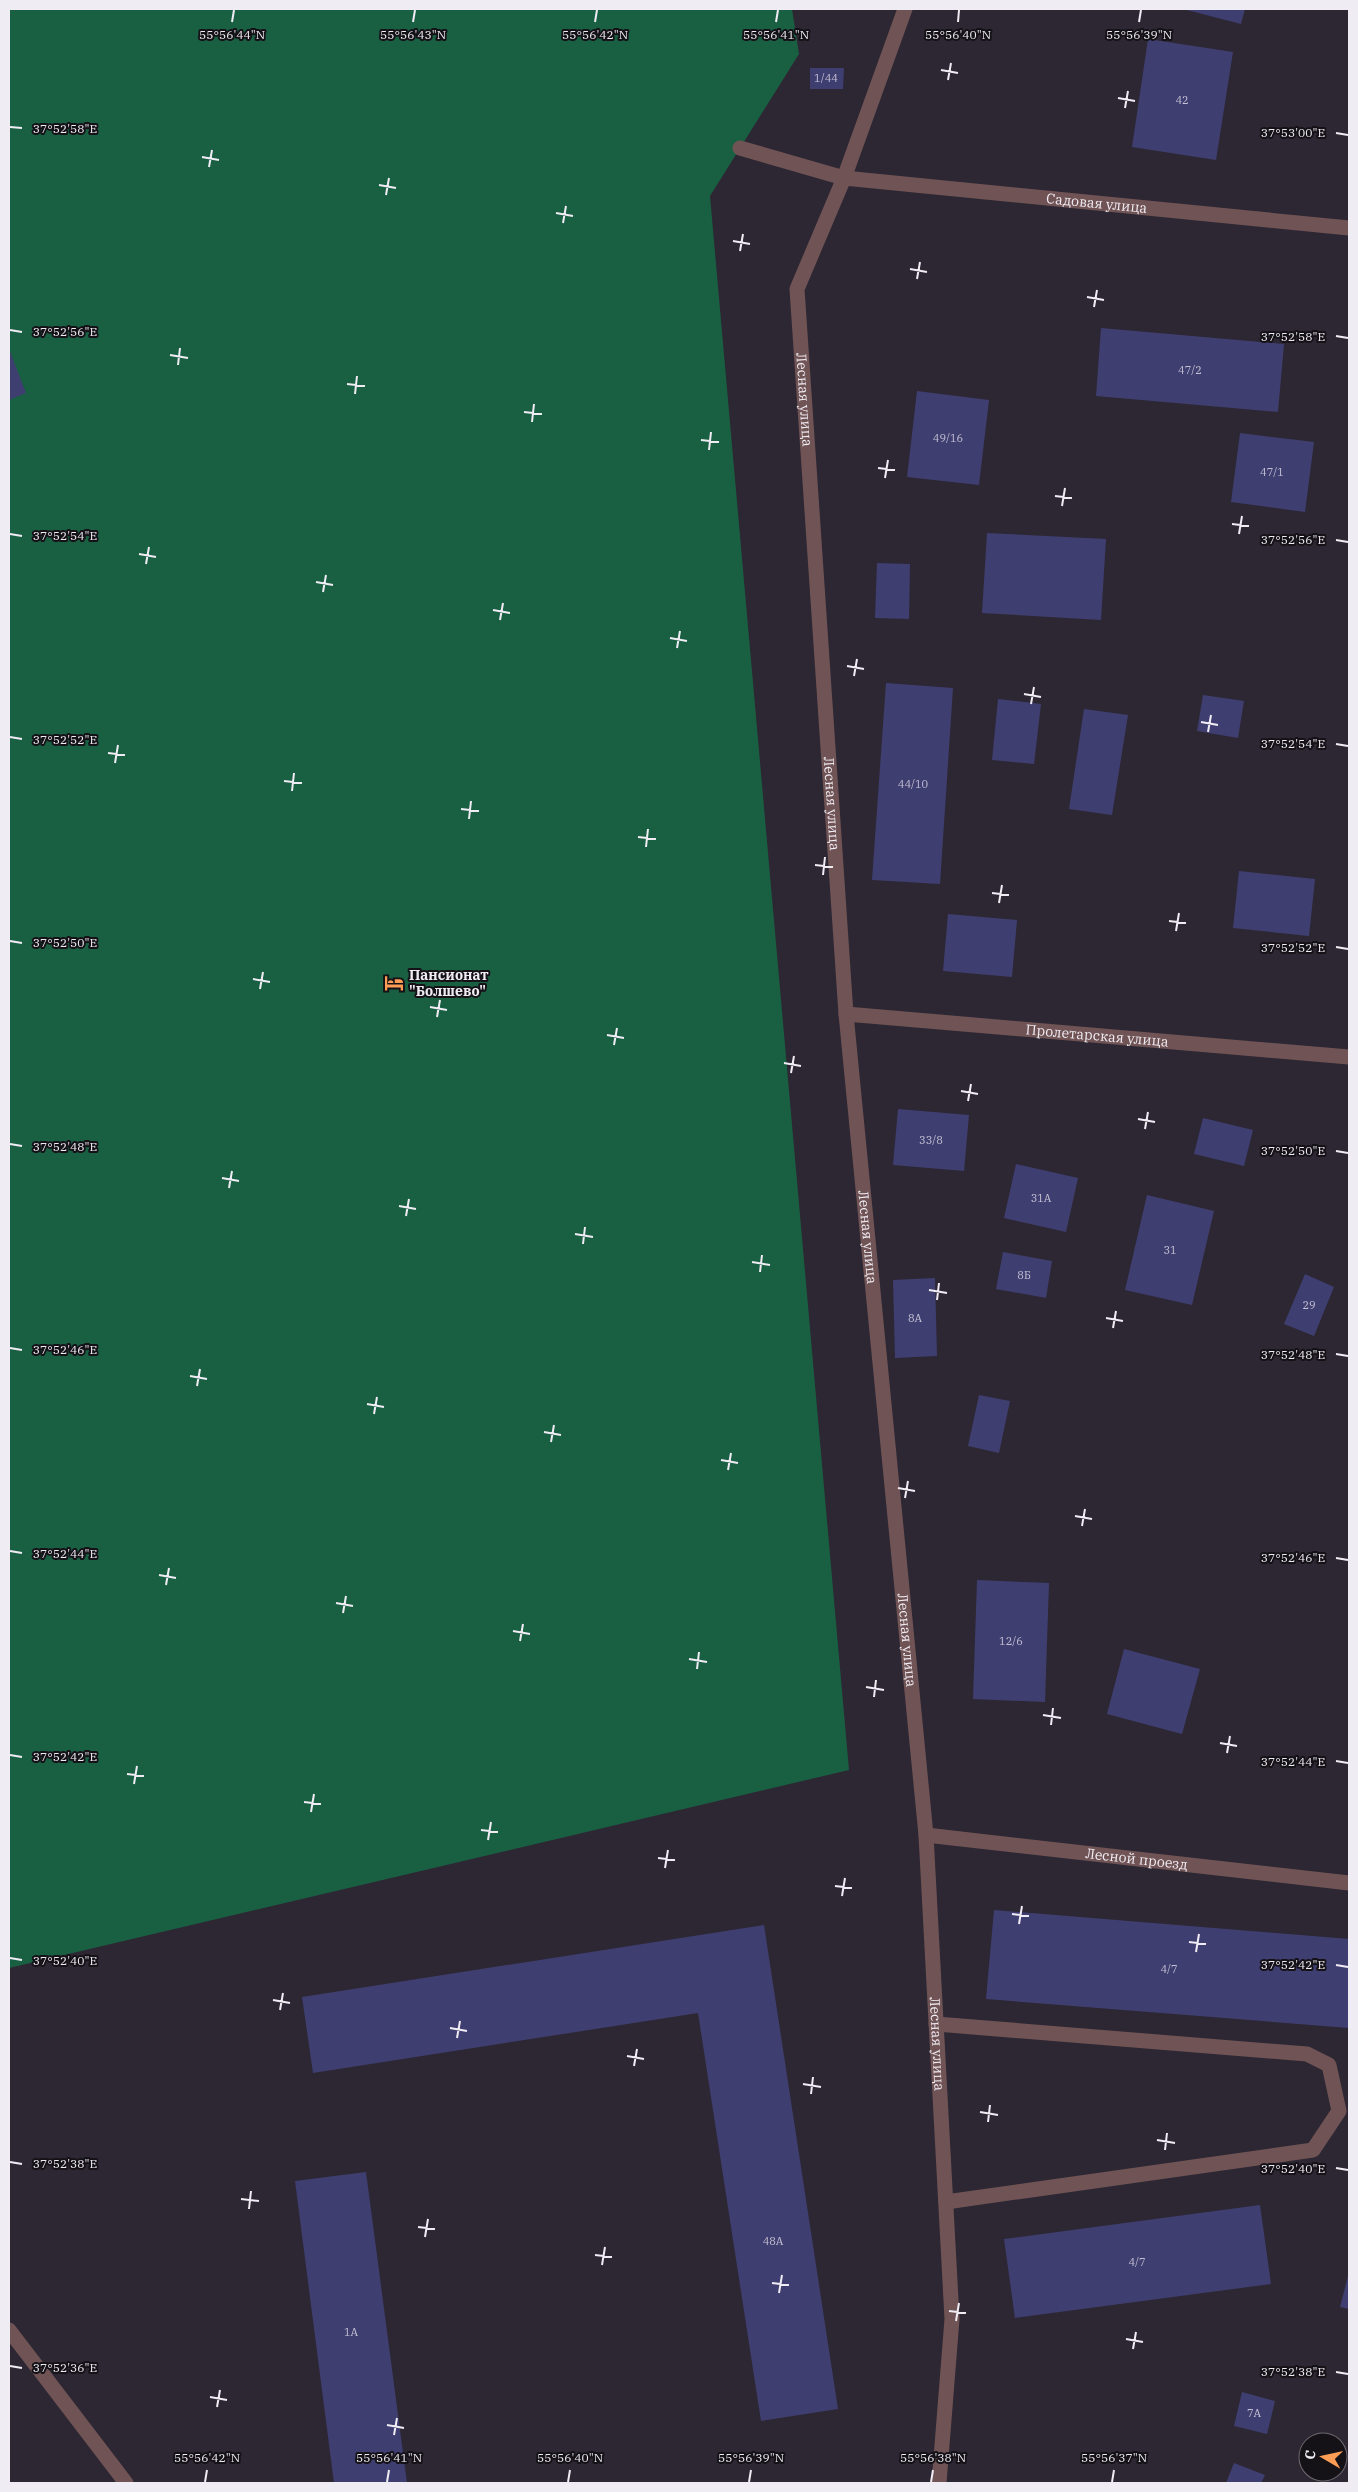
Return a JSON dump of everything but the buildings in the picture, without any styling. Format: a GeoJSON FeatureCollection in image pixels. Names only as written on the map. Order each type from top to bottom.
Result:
{"type":"FeatureCollection","features":[{"type":"Feature","properties":{"kind":"street","name":"Лесная улица"},"geometry":{"type":"LineString","coordinates":[[905,9],[844,178],[797,289],[846,1014],[926,1835],[952,2319],[939,2483]]}},
{"type":"Feature","properties":{"kind":"street","name":"Садовая улица"},"geometry":{"type":"LineString","coordinates":[[740,148],[844,178],[1349,228]]}},
{"type":"Feature","properties":{"kind":"street","name":"Пролетарская улица"},"geometry":{"type":"LineString","coordinates":[[846,1014],[1349,1057]]}},
{"type":"Feature","properties":{"kind":"street","name":"Лесной проезд"},"geometry":{"type":"LineString","coordinates":[[926,1835],[1349,1883]]}},
{"type":"Feature","properties":{"kind":"street"},"geometry":{"type":"LineString","coordinates":[[936,2024],[1307,2054],[1329,2066],[1339,2111],[1313,2150],[946,2202]]}},
{"type":"Feature","properties":{"kind":"street"},"geometry":{"type":"LineString","coordinates":[[9,2330],[126,2483]]}},
{"type":"Feature","properties":{"kind":"green space","name":"Пансионат \"Болшево\""},"geometry":{"type":"Polygon","coordinates":[[[9,9],[792,9],[799,54],[710,196],[849,1770],[9,1968],[9,9]]]}},
{"type":"Feature","properties":{"kind":"place","name":"Пансионат \"Болшево\""},"geometry":{"type":"Point","coordinates":[394,983]}}]}
